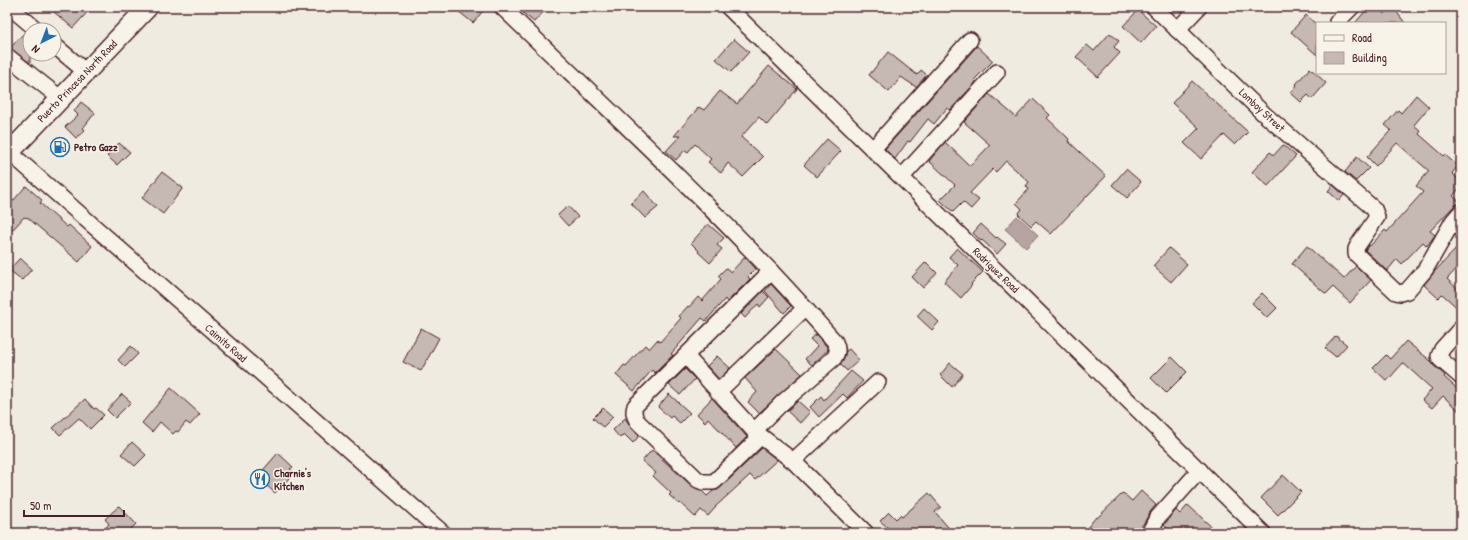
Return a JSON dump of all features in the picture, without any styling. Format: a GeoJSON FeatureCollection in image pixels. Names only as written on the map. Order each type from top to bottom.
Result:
{"type":"FeatureCollection","features":[{"type":"Feature","properties":{"kind":"main road","name":"Puerto Princesa North Road"},"geometry":{"type":"LineString","coordinates":[[8,153],[86,72],[141,9]]}},
{"type":"Feature","properties":{"kind":"street"},"geometry":{"type":"LineString","coordinates":[[10,7],[28,22]]}},
{"type":"Feature","properties":{"kind":"street"},"geometry":{"type":"LineString","coordinates":[[502,7],[728,225],[772,272],[805,308],[835,342],[838,348],[838,353],[834,358],[782,403],[757,434],[714,482],[703,482],[698,480],[637,421],[634,415],[635,406],[772,272]]}},
{"type":"Feature","properties":{"kind":"street","name":"Rodriguez Road"},"geometry":{"type":"LineString","coordinates":[[728,7],[1263,533]]}},
{"type":"Feature","properties":{"kind":"street","name":"Lomboy Street"},"geometry":{"type":"LineString","coordinates":[[1154,7],[1264,114],[1374,209],[1377,217],[1358,245],[1356,254],[1396,292],[1400,293],[1407,291],[1425,270],[1453,221],[1461,212]]}},
{"type":"Feature","properties":{"kind":"street"},"geometry":{"type":"LineString","coordinates":[[1177,30],[1199,7]]}},
{"type":"Feature","properties":{"kind":"street"},"geometry":{"type":"LineString","coordinates":[[1337,22],[1352,7]]}},
{"type":"Feature","properties":{"kind":"street"},"geometry":{"type":"LineString","coordinates":[[873,149],[970,40]]}},
{"type":"Feature","properties":{"kind":"street"},"geometry":{"type":"LineString","coordinates":[[62,52],[86,72]]}},
{"type":"Feature","properties":{"kind":"street"},"geometry":{"type":"LineString","coordinates":[[7,56],[60,98]]}},
{"type":"Feature","properties":{"kind":"street"},"geometry":{"type":"LineString","coordinates":[[902,177],[997,72]]}},
{"type":"Feature","properties":{"kind":"street","name":"Caimito Road"},"geometry":{"type":"LineString","coordinates":[[8,153],[443,533]]}},
{"type":"Feature","properties":{"kind":"street"},"geometry":{"type":"LineString","coordinates":[[718,392],[805,308]]}},
{"type":"Feature","properties":{"kind":"street"},"geometry":{"type":"LineString","coordinates":[[1461,328],[1442,349],[1439,356],[1440,359],[1461,377]]}},
{"type":"Feature","properties":{"kind":"street"},"geometry":{"type":"LineString","coordinates":[[686,356],[757,434],[793,461],[866,533]]}},
{"type":"Feature","properties":{"kind":"street"},"geometry":{"type":"LineString","coordinates":[[793,461],[878,382]]}},
{"type":"Feature","properties":{"kind":"street"},"geometry":{"type":"LineString","coordinates":[[1149,533],[1158,517],[1200,470]]}},
{"type":"Feature","properties":{"kind":"shaded area"},"geometry":{"type":"Polygon","coordinates":[[[1017,216],[1038,235],[1026,248],[1005,229],[1017,216]]]}},
{"type":"Feature","properties":{"kind":"building"},"geometry":{"type":"Polygon","coordinates":[[[48,7],[92,7],[73,28],[48,7]]]}},
{"type":"Feature","properties":{"kind":"building"},"geometry":{"type":"Polygon","coordinates":[[[453,7],[486,7],[473,23],[453,7]]]}},
{"type":"Feature","properties":{"kind":"building"},"geometry":{"type":"Polygon","coordinates":[[[528,7],[548,7],[534,22],[523,13],[528,7]]]}},
{"type":"Feature","properties":{"kind":"building"},"geometry":{"type":"Polygon","coordinates":[[[1369,7],[1377,7],[1384,14],[1393,7],[1404,22],[1356,22],[1369,7]]]}},
{"type":"Feature","properties":{"kind":"building"},"geometry":{"type":"Polygon","coordinates":[[[1138,10],[1156,26],[1141,43],[1123,26],[1138,10]]]}},
{"type":"Feature","properties":{"kind":"building"},"geometry":{"type":"Polygon","coordinates":[[[1306,15],[1316,24],[1316,54],[1291,32],[1306,15]]]}},
{"type":"Feature","properties":{"kind":"building"},"geometry":{"type":"Polygon","coordinates":[[[1110,33],[1119,41],[1114,47],[1120,53],[1098,77],[1076,57],[1087,45],[1094,51],[1110,33]]]}},
{"type":"Feature","properties":{"kind":"building"},"geometry":{"type":"Polygon","coordinates":[[[22,35],[22,57],[10,48],[22,35]]]}},
{"type":"Feature","properties":{"kind":"building"},"geometry":{"type":"Polygon","coordinates":[[[734,39],[749,52],[731,72],[716,59],[734,39]]]}},
{"type":"Feature","properties":{"kind":"building"},"geometry":{"type":"Polygon","coordinates":[[[977,46],[993,61],[974,80],[976,82],[950,110],[947,108],[934,124],[928,119],[910,142],[908,141],[895,159],[885,149],[977,46]]]}},
{"type":"Feature","properties":{"kind":"building"},"geometry":{"type":"Polygon","coordinates":[[[888,52],[917,75],[921,70],[927,75],[916,87],[901,77],[889,92],[869,75],[888,52]]]}},
{"type":"Feature","properties":{"kind":"building"},"geometry":{"type":"Polygon","coordinates":[[[769,66],[797,89],[767,125],[759,117],[741,137],[763,157],[743,177],[728,163],[721,173],[708,162],[711,159],[695,144],[688,152],[685,150],[676,160],[666,151],[680,136],[674,136],[699,107],[704,110],[720,91],[737,104],[769,66]]]}},
{"type":"Feature","properties":{"kind":"building"},"geometry":{"type":"Polygon","coordinates":[[[1310,68],[1326,83],[1312,99],[1308,95],[1301,102],[1291,93],[1297,85],[1296,84],[1310,68]]]}},
{"type":"Feature","properties":{"kind":"building"},"geometry":{"type":"Polygon","coordinates":[[[1192,81],[1248,132],[1235,145],[1224,135],[1201,159],[1184,143],[1199,128],[1172,103],[1192,81]]]}},
{"type":"Feature","properties":{"kind":"building"},"geometry":{"type":"Polygon","coordinates":[[[989,94],[1016,117],[1033,99],[1050,115],[1047,118],[1069,139],[1068,141],[1106,176],[1051,234],[1036,221],[1031,226],[1018,214],[1022,209],[1016,203],[1029,189],[1026,186],[1029,182],[1006,161],[996,172],[993,169],[970,193],[979,200],[971,209],[963,202],[953,212],[940,200],[955,185],[929,161],[945,142],[970,166],[990,145],[964,122],[989,94]]]}},
{"type":"Feature","properties":{"kind":"building"},"geometry":{"type":"Polygon","coordinates":[[[1416,95],[1429,107],[1414,125],[1421,131],[1419,134],[1458,166],[1452,173],[1461,182],[1461,186],[1453,196],[1461,203],[1454,206],[1430,231],[1435,235],[1427,246],[1423,242],[1402,264],[1397,259],[1387,271],[1365,250],[1385,230],[1387,232],[1423,192],[1416,186],[1429,171],[1397,143],[1376,166],[1367,157],[1391,130],[1385,125],[1398,110],[1401,113],[1416,95]]]}},
{"type":"Feature","properties":{"kind":"building"},"geometry":{"type":"Polygon","coordinates":[[[81,102],[95,113],[83,128],[85,130],[76,138],[65,127],[78,115],[74,111],[81,102]]]}},
{"type":"Feature","properties":{"kind":"building"},"geometry":{"type":"Polygon","coordinates":[[[827,139],[841,151],[817,177],[804,165],[827,139]]]}},
{"type":"Feature","properties":{"kind":"building"},"geometry":{"type":"Polygon","coordinates":[[[119,143],[130,152],[117,165],[107,156],[119,143]]]}},
{"type":"Feature","properties":{"kind":"building"},"geometry":{"type":"Polygon","coordinates":[[[1283,145],[1296,156],[1268,186],[1252,172],[1270,152],[1274,155],[1283,145]]]}},
{"type":"Feature","properties":{"kind":"building"},"geometry":{"type":"Polygon","coordinates":[[[1357,157],[1369,168],[1356,181],[1345,172],[1357,157]]]}},
{"type":"Feature","properties":{"kind":"building"},"geometry":{"type":"Polygon","coordinates":[[[1126,169],[1141,182],[1127,198],[1112,185],[1126,169]]]}},
{"type":"Feature","properties":{"kind":"building"},"geometry":{"type":"Polygon","coordinates":[[[162,172],[183,188],[163,214],[142,198],[162,172]]]}},
{"type":"Feature","properties":{"kind":"building"},"geometry":{"type":"Polygon","coordinates":[[[1333,185],[1344,195],[1339,201],[1328,191],[1333,185]]]}},
{"type":"Feature","properties":{"kind":"building"},"geometry":{"type":"Polygon","coordinates":[[[26,186],[42,200],[40,203],[67,227],[69,225],[92,246],[79,262],[27,217],[24,217],[7,236],[7,208],[26,186]]]}},
{"type":"Feature","properties":{"kind":"building"},"geometry":{"type":"Polygon","coordinates":[[[644,191],[658,207],[645,218],[631,203],[644,191]]]}},
{"type":"Feature","properties":{"kind":"building"},"geometry":{"type":"Polygon","coordinates":[[[568,206],[578,217],[568,226],[558,215],[568,206]]]}},
{"type":"Feature","properties":{"kind":"building"},"geometry":{"type":"Polygon","coordinates":[[[708,224],[724,238],[717,245],[722,249],[710,263],[691,243],[708,224]]]}},
{"type":"Feature","properties":{"kind":"building"},"geometry":{"type":"Polygon","coordinates":[[[981,224],[996,238],[997,237],[1006,244],[997,254],[973,233],[981,224]]]}},
{"type":"Feature","properties":{"kind":"building"},"geometry":{"type":"Polygon","coordinates":[[[1461,244],[1461,264],[1447,279],[1461,292],[1461,311],[1442,294],[1438,298],[1424,285],[1435,271],[1461,244]]]}},
{"type":"Feature","properties":{"kind":"building"},"geometry":{"type":"Polygon","coordinates":[[[1307,246],[1344,279],[1356,266],[1371,280],[1350,303],[1333,287],[1326,294],[1292,264],[1307,246]]]}},
{"type":"Feature","properties":{"kind":"building"},"geometry":{"type":"Polygon","coordinates":[[[957,248],[983,272],[971,284],[972,285],[961,298],[944,282],[958,265],[949,257],[957,248]]]}},
{"type":"Feature","properties":{"kind":"building"},"geometry":{"type":"Polygon","coordinates":[[[1169,248],[1187,264],[1171,282],[1153,266],[1169,248]]]}},
{"type":"Feature","properties":{"kind":"building"},"geometry":{"type":"Polygon","coordinates":[[[745,257],[756,269],[748,277],[750,279],[727,302],[725,299],[706,321],[702,318],[671,354],[673,355],[655,373],[652,370],[634,391],[616,375],[645,345],[649,349],[657,340],[660,342],[681,318],[679,316],[688,306],[689,307],[698,297],[702,301],[721,279],[718,276],[726,268],[731,272],[745,257]]]}},
{"type":"Feature","properties":{"kind":"building"},"geometry":{"type":"Polygon","coordinates":[[[20,258],[32,269],[22,280],[9,270],[20,258]]]}},
{"type":"Feature","properties":{"kind":"building"},"geometry":{"type":"Polygon","coordinates":[[[926,262],[937,273],[923,288],[912,277],[926,262]]]}},
{"type":"Feature","properties":{"kind":"building"},"geometry":{"type":"Polygon","coordinates":[[[771,284],[791,306],[784,313],[765,291],[771,284]]]}},
{"type":"Feature","properties":{"kind":"building"},"geometry":{"type":"Polygon","coordinates":[[[763,291],[769,297],[760,307],[758,304],[745,318],[741,314],[763,291]]]}},
{"type":"Feature","properties":{"kind":"building"},"geometry":{"type":"Polygon","coordinates":[[[1262,293],[1277,308],[1267,318],[1252,303],[1262,293]]]}},
{"type":"Feature","properties":{"kind":"building"},"geometry":{"type":"Polygon","coordinates":[[[924,308],[939,322],[932,330],[917,316],[924,308]]]}},
{"type":"Feature","properties":{"kind":"building"},"geometry":{"type":"Polygon","coordinates":[[[421,328],[439,338],[421,371],[403,362],[421,328]]]}},
{"type":"Feature","properties":{"kind":"building"},"geometry":{"type":"Polygon","coordinates":[[[816,334],[828,350],[812,365],[805,359],[817,346],[810,339],[816,334]]]}},
{"type":"Feature","properties":{"kind":"building"},"geometry":{"type":"Polygon","coordinates":[[[1336,336],[1347,345],[1336,357],[1325,348],[1336,336]]]}},
{"type":"Feature","properties":{"kind":"building"},"geometry":{"type":"Polygon","coordinates":[[[1406,341],[1431,361],[1434,366],[1445,375],[1444,377],[1461,392],[1461,413],[1443,396],[1432,408],[1422,400],[1432,389],[1403,363],[1387,381],[1373,368],[1386,355],[1390,359],[1406,341]]]}},
{"type":"Feature","properties":{"kind":"building"},"geometry":{"type":"Polygon","coordinates":[[[131,346],[138,354],[125,367],[118,360],[131,346]]]}},
{"type":"Feature","properties":{"kind":"building"},"geometry":{"type":"Polygon","coordinates":[[[776,349],[802,374],[759,413],[748,402],[757,392],[745,378],[776,349]]]}},
{"type":"Feature","properties":{"kind":"building"},"geometry":{"type":"Polygon","coordinates":[[[849,349],[859,360],[847,371],[840,364],[846,351],[849,349]]]}},
{"type":"Feature","properties":{"kind":"building"},"geometry":{"type":"Polygon","coordinates":[[[717,356],[730,368],[719,379],[707,366],[717,356]]]}},
{"type":"Feature","properties":{"kind":"building"},"geometry":{"type":"Polygon","coordinates":[[[1172,357],[1187,372],[1166,393],[1151,378],[1172,357]]]}},
{"type":"Feature","properties":{"kind":"building"},"geometry":{"type":"Polygon","coordinates":[[[950,363],[963,374],[952,387],[940,375],[950,363]]]}},
{"type":"Feature","properties":{"kind":"building"},"geometry":{"type":"Polygon","coordinates":[[[685,369],[695,379],[680,395],[669,385],[685,369]]]}},
{"type":"Feature","properties":{"kind":"building"},"geometry":{"type":"Polygon","coordinates":[[[851,371],[863,381],[847,398],[843,394],[819,417],[810,407],[821,396],[824,400],[851,371]]]}},
{"type":"Feature","properties":{"kind":"building"},"geometry":{"type":"Polygon","coordinates":[[[171,388],[200,414],[190,425],[186,422],[178,432],[176,431],[173,434],[160,422],[152,432],[142,423],[171,388]]]}},
{"type":"Feature","properties":{"kind":"building"},"geometry":{"type":"Polygon","coordinates":[[[122,394],[131,402],[115,418],[107,410],[122,394]]]}},
{"type":"Feature","properties":{"kind":"building"},"geometry":{"type":"Polygon","coordinates":[[[669,394],[690,413],[680,423],[672,416],[670,418],[658,407],[669,394]]]}},
{"type":"Feature","properties":{"kind":"building"},"geometry":{"type":"Polygon","coordinates":[[[712,398],[747,437],[736,448],[708,418],[705,422],[697,414],[712,398]]]}},
{"type":"Feature","properties":{"kind":"building"},"geometry":{"type":"Polygon","coordinates":[[[85,399],[94,409],[96,408],[104,415],[90,429],[79,418],[60,435],[53,428],[85,399]]]}},
{"type":"Feature","properties":{"kind":"building"},"geometry":{"type":"Polygon","coordinates":[[[798,401],[810,412],[800,423],[787,411],[798,401]]]}},
{"type":"Feature","properties":{"kind":"building"},"geometry":{"type":"Polygon","coordinates":[[[603,408],[613,417],[603,427],[593,418],[603,408]]]}},
{"type":"Feature","properties":{"kind":"building"},"geometry":{"type":"Polygon","coordinates":[[[625,418],[639,436],[633,443],[624,434],[620,438],[613,430],[625,418]]]}},
{"type":"Feature","properties":{"kind":"building"},"geometry":{"type":"Polygon","coordinates":[[[132,442],[146,455],[135,466],[121,454],[132,442]]]}},
{"type":"Feature","properties":{"kind":"building"},"geometry":{"type":"Polygon","coordinates":[[[762,448],[777,460],[755,480],[750,475],[715,507],[708,516],[701,510],[695,517],[680,503],[679,504],[669,495],[671,493],[653,476],[656,473],[642,461],[652,450],[692,486],[702,491],[707,496],[720,488],[762,448]]]}},
{"type":"Feature","properties":{"kind":"building"},"geometry":{"type":"Polygon","coordinates":[[[278,453],[293,467],[290,469],[294,473],[275,493],[257,477],[278,453]]]}},
{"type":"Feature","properties":{"kind":"building"},"geometry":{"type":"Polygon","coordinates":[[[1283,475],[1301,492],[1278,515],[1261,498],[1283,475]]]}},
{"type":"Feature","properties":{"kind":"building"},"geometry":{"type":"Polygon","coordinates":[[[1141,491],[1156,505],[1135,533],[1092,533],[1087,528],[1096,517],[1097,518],[1123,493],[1132,501],[1141,491]]]}},
{"type":"Feature","properties":{"kind":"building"},"geometry":{"type":"Polygon","coordinates":[[[929,493],[941,507],[935,512],[953,533],[894,533],[880,521],[889,512],[896,519],[900,515],[902,517],[929,493]]]}},
{"type":"Feature","properties":{"kind":"building"},"geometry":{"type":"Polygon","coordinates":[[[1188,505],[1218,533],[1172,533],[1164,525],[1176,510],[1180,514],[1188,505]]]}},
{"type":"Feature","properties":{"kind":"building"},"geometry":{"type":"Polygon","coordinates":[[[119,506],[136,524],[127,533],[101,533],[109,524],[105,519],[119,506]]]}},
{"type":"Feature","properties":{"kind":"place","name":"Petro Gazz"},"geometry":{"type":"Point","coordinates":[60,147]}},
{"type":"Feature","properties":{"kind":"place","name":"Charnie's Kitchen"},"geometry":{"type":"Point","coordinates":[260,479]}}]}
